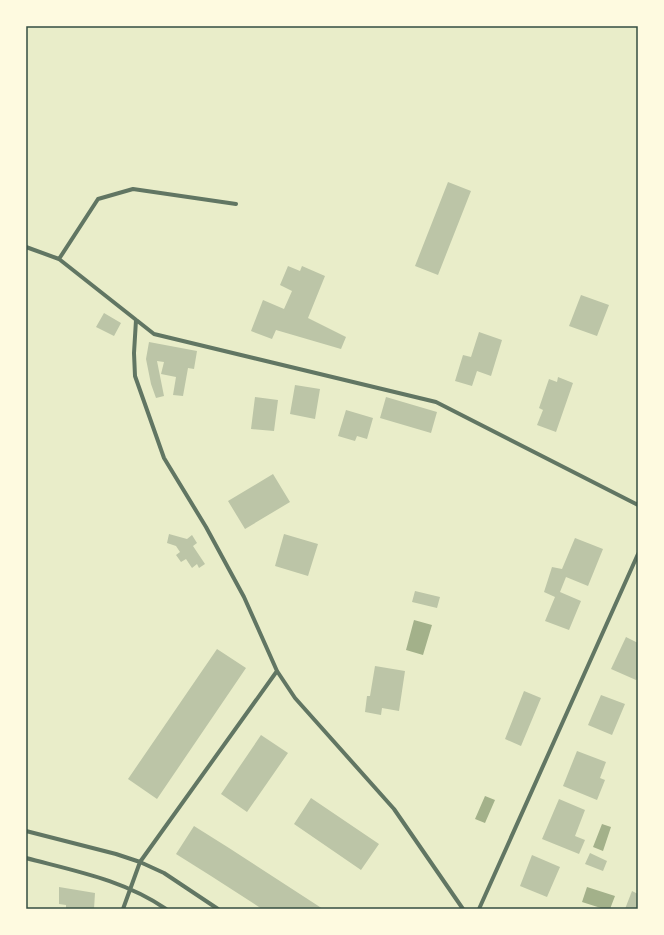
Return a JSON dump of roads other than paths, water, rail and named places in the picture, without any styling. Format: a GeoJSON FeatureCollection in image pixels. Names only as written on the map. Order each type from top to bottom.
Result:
{"type":"FeatureCollection","features":[{"type":"Feature","properties":{"kind":"street"},"geometry":{"type":"LineString","coordinates":[[59,259],[98,199],[133,189],[236,204]]}},
{"type":"Feature","properties":{"kind":"street"},"geometry":{"type":"LineString","coordinates":[[26,247],[59,259],[154,334],[436,402],[638,505]]}},
{"type":"Feature","properties":{"kind":"street"},"geometry":{"type":"LineString","coordinates":[[136,320],[134,353],[135,376],[164,458],[206,527],[240,590],[277,671],[295,698],[394,809],[463,909]]}},
{"type":"Feature","properties":{"kind":"street"},"geometry":{"type":"LineString","coordinates":[[479,909],[638,554]]}},
{"type":"Feature","properties":{"kind":"street"},"geometry":{"type":"LineString","coordinates":[[123,909],[140,862],[277,671]]}},
{"type":"Feature","properties":{"kind":"street"},"geometry":{"type":"LineString","coordinates":[[26,831],[116,854],[140,862],[164,873],[218,909]]}},
{"type":"Feature","properties":{"kind":"street"},"geometry":{"type":"LineString","coordinates":[[26,858],[108,880],[130,888],[152,899],[166,909]]}}]}
